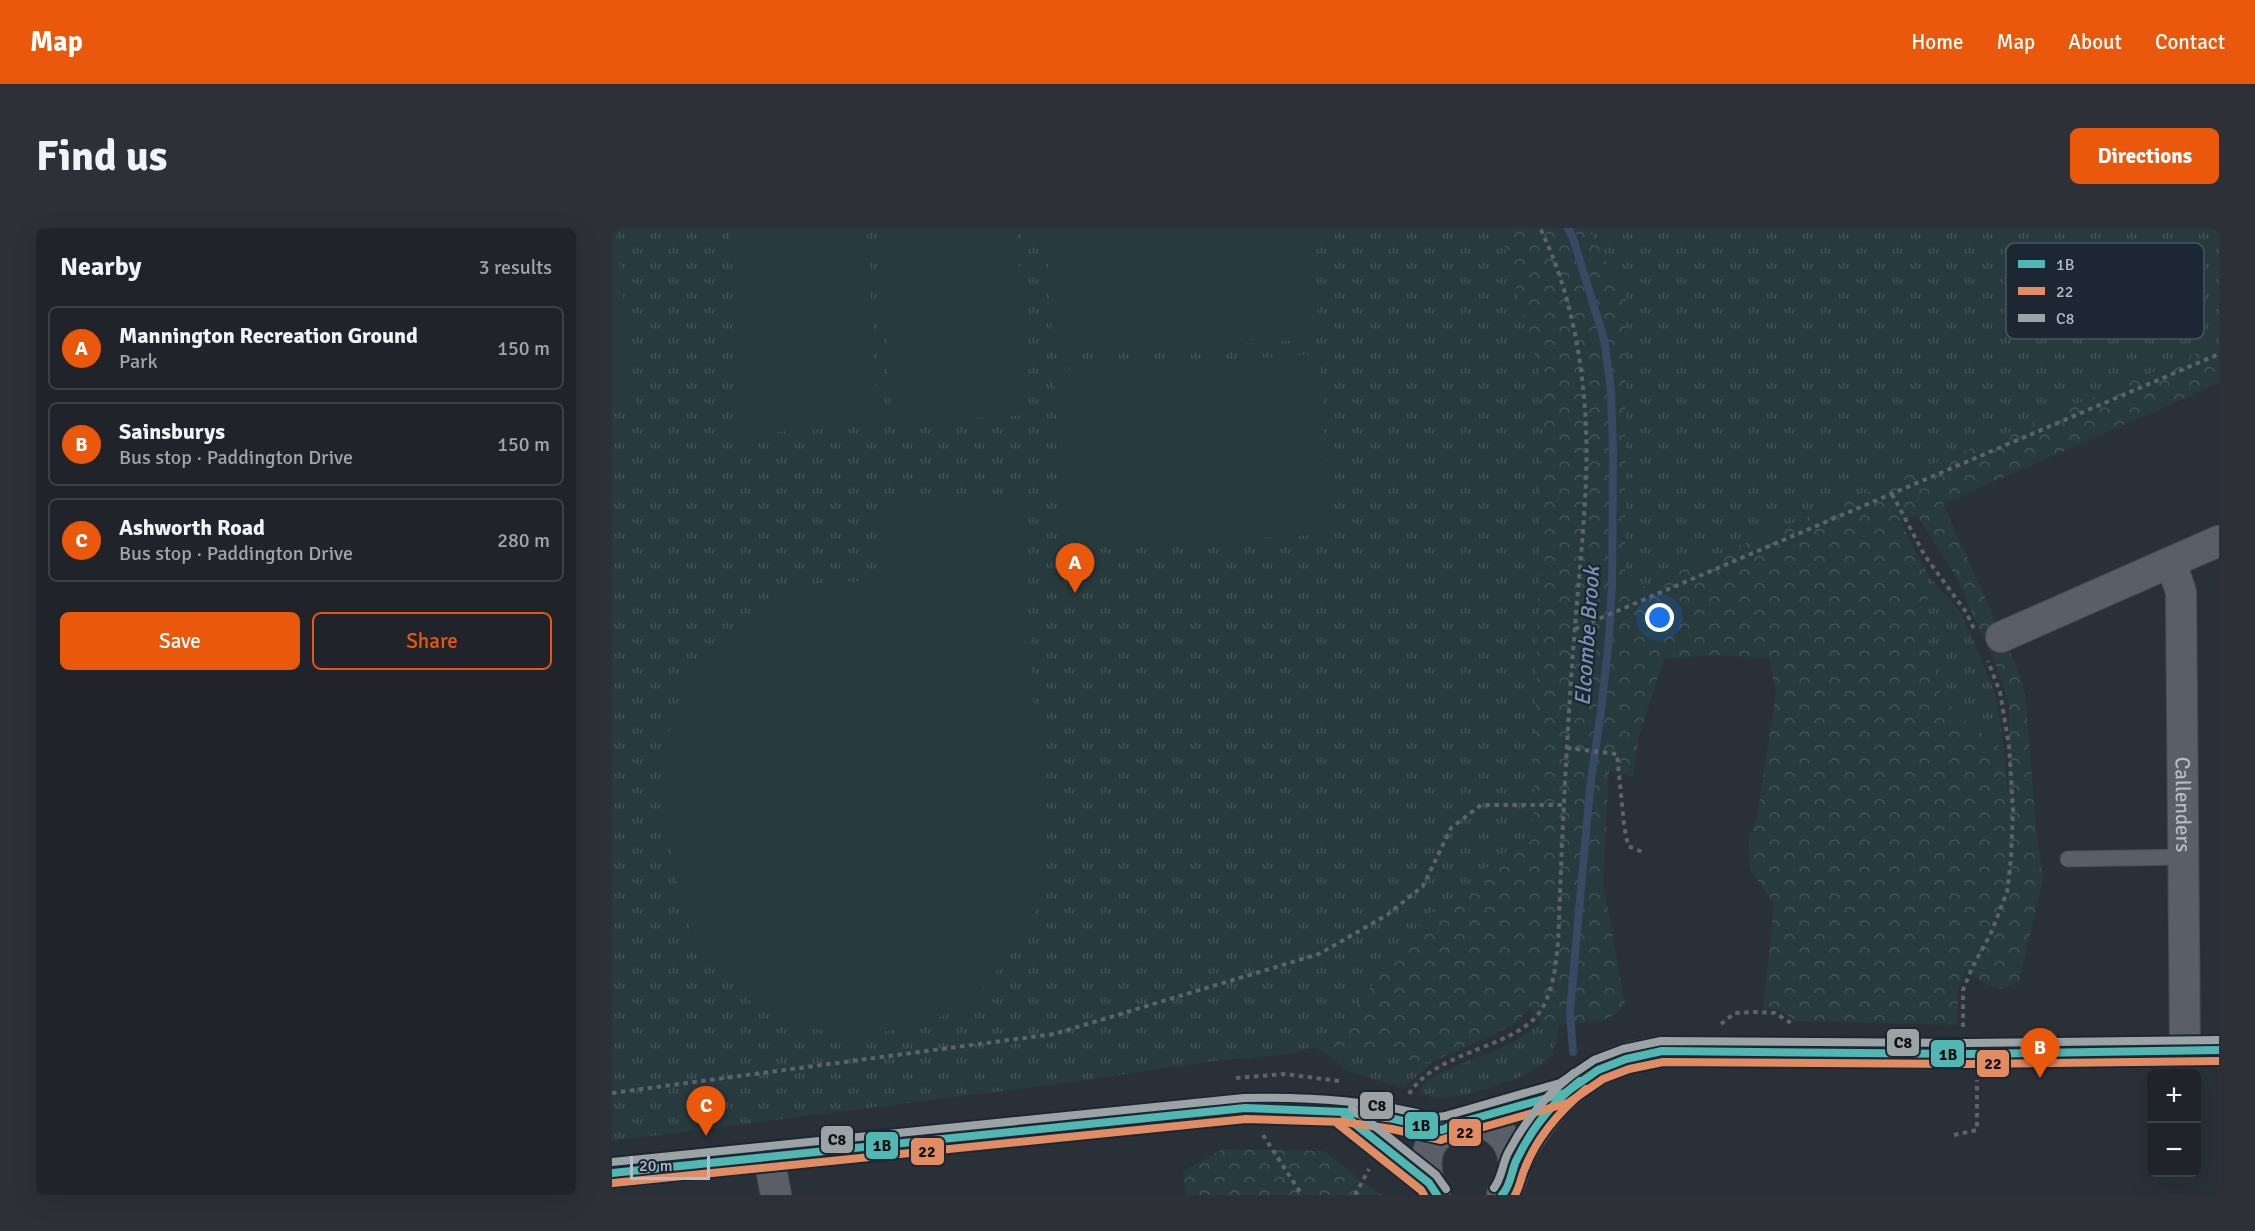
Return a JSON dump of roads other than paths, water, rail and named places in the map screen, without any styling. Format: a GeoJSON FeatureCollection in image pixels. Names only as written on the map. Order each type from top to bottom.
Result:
{"type":"FeatureCollection","features":[{"type":"Feature","properties":{"kind":"street"},"geometry":{"type":"LineString","coordinates":[[1988,644],[2219,541]]}},
{"type":"Feature","properties":{"kind":"street","name":"Callenders"},"geometry":{"type":"LineString","coordinates":[[2171,562],[2181,592],[2185,1049]]}},
{"type":"Feature","properties":{"kind":"street"},"geometry":{"type":"LineString","coordinates":[[1511,1183],[1527,1141],[1565,1093],[1598,1070],[1626,1059],[1662,1051],[1947,1054],[2219,1050]]}},
{"type":"Feature","properties":{"kind":"street"},"geometry":{"type":"LineString","coordinates":[[1433,1189],[1426,1168],[1427,1154],[1433,1141],[1456,1125],[1565,1093]]}},
{"type":"Feature","properties":{"kind":"street"},"geometry":{"type":"LineString","coordinates":[[612,1173],[1245,1108],[1289,1108],[1456,1125],[1483,1123],[1501,1134],[1512,1152],[1511,1183]]}},
{"type":"Feature","properties":{"kind":"street"},"geometry":{"type":"LineString","coordinates":[[1341,1113],[1433,1189]]}},
{"type":"Feature","properties":{"kind":"street"},"geometry":{"type":"LineString","coordinates":[[769,1157],[776,1195]]}},
{"type":"Feature","properties":{"kind":"lane"},"geometry":{"type":"LineString","coordinates":[[2068,859],[2184,857]]}},
{"type":"Feature","properties":{"kind":"waterway","name":"Elcombe Brook"},"geometry":{"type":"LineString","coordinates":[[1568,228],[1604,339],[1611,390],[1613,451],[1612,586],[1609,638],[1590,788],[1570,1012],[1573,1052]]}},
{"type":"Feature","properties":{"kind":"place","name":"Mannington Recreation Ground"},"geometry":{"type":"Point","coordinates":[1075,593]}},
{"type":"Feature","properties":{"kind":"place","name":"Sainsburys"},"geometry":{"type":"Point","coordinates":[2040,1078]}},
{"type":"Feature","properties":{"kind":"place","name":"Ashworth Road"},"geometry":{"type":"Point","coordinates":[706,1136]}}]}
